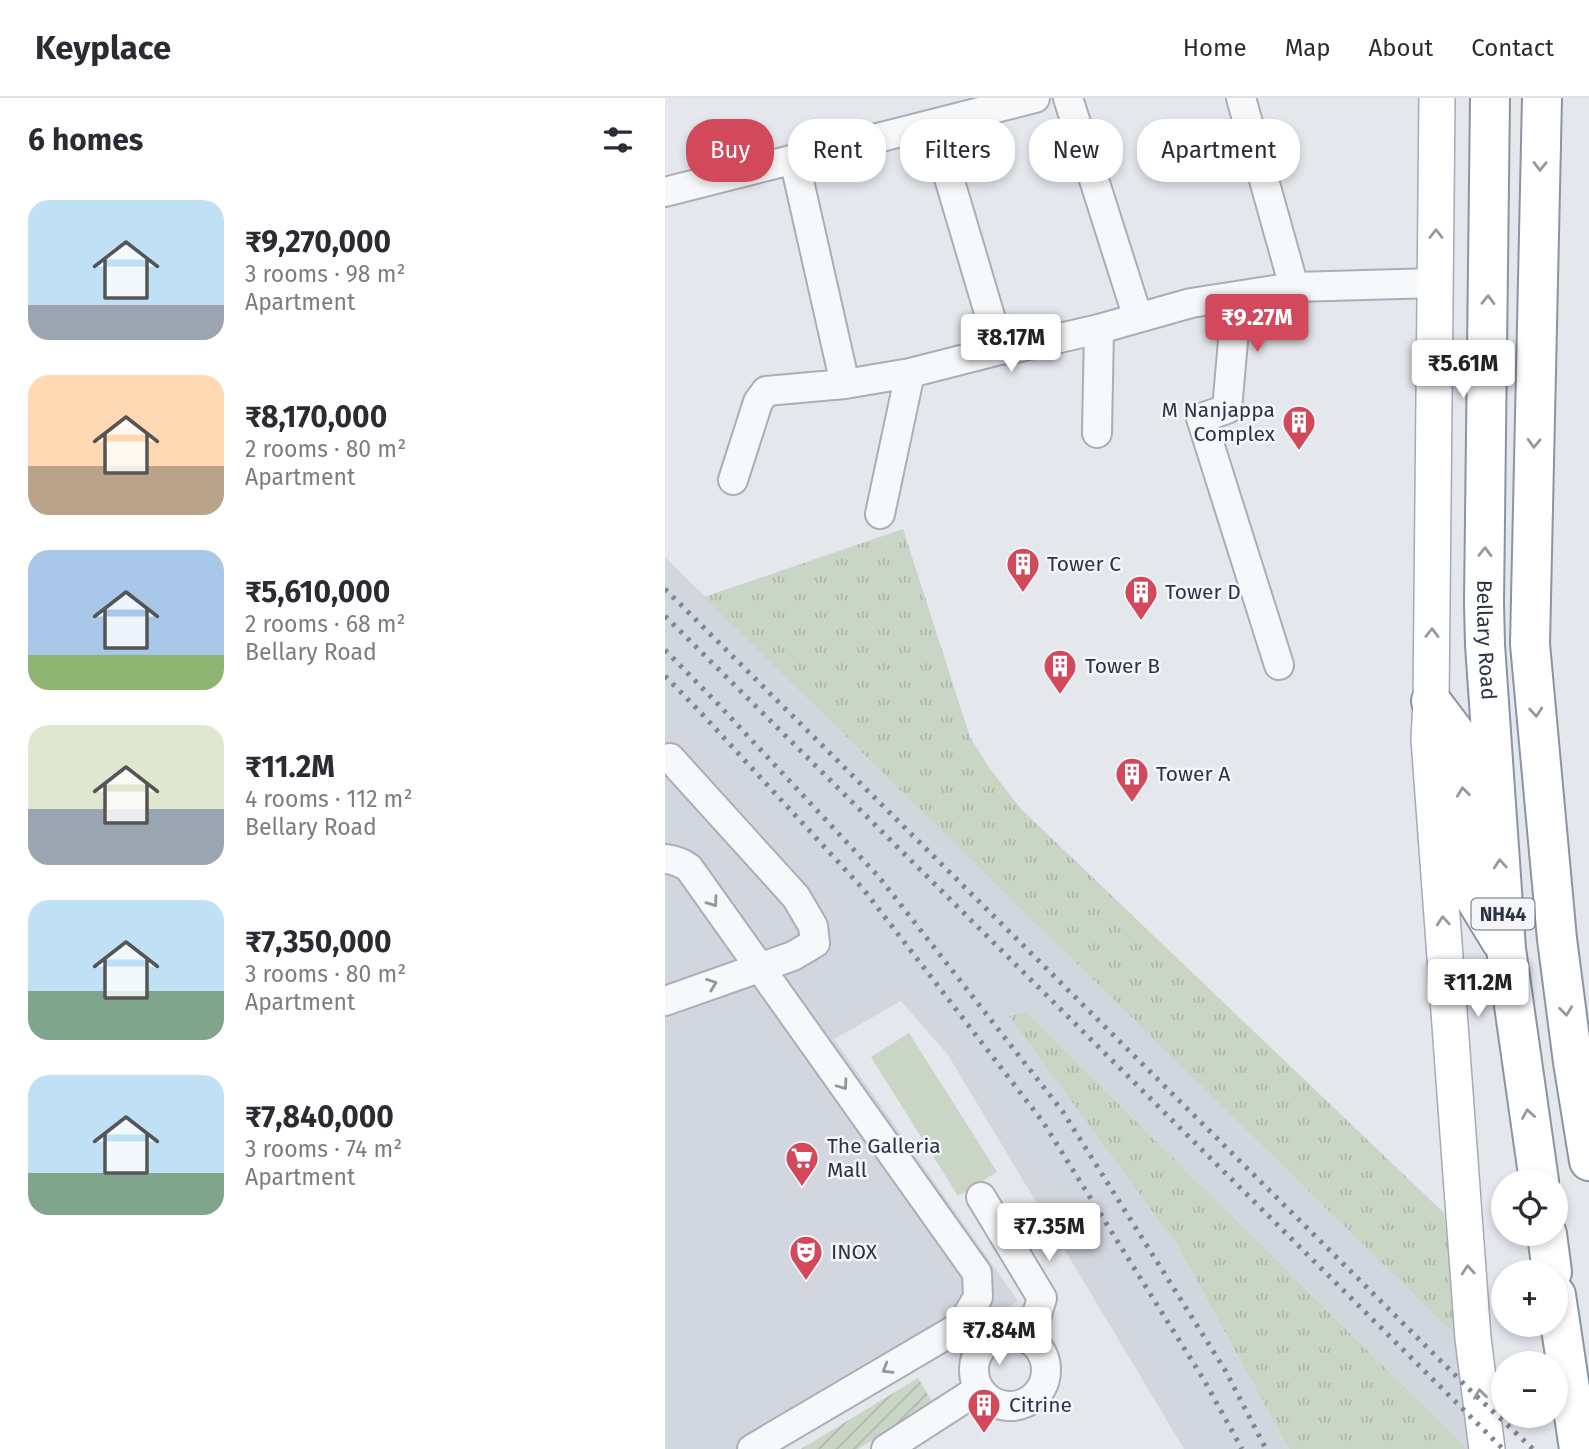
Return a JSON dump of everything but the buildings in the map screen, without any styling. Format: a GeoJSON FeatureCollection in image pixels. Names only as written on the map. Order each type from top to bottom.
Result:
{"type":"FeatureCollection","features":[{"type":"Feature","properties":{"kind":"highway","name":"Bellary Road"},"geometry":{"type":"LineString","coordinates":[[1490,98],[1485,645],[1506,949],[1537,1169]]}},
{"type":"Feature","properties":{"kind":"highway","name":"Bellary Road"},"geometry":{"type":"LineString","coordinates":[[1542,98],[1530,644],[1557,939],[1589,1161]]}},
{"type":"Feature","properties":{"kind":"highway"},"geometry":{"type":"LineString","coordinates":[[1431,701],[1456,734],[1476,900],[1506,949]]}},
{"type":"Feature","properties":{"kind":"highway"},"geometry":{"type":"LineString","coordinates":[[1562,1337],[1579,1449]]}},
{"type":"Feature","properties":{"kind":"main road"},"geometry":{"type":"LineString","coordinates":[[1437,98],[1429,738],[1473,1338],[1487,1449]]}},
{"type":"Feature","properties":{"kind":"street"},"geometry":{"type":"LineString","coordinates":[[953,119],[1035,98]]}},
{"type":"Feature","properties":{"kind":"street"},"geometry":{"type":"LineString","coordinates":[[1069,98],[1138,318]]}},
{"type":"Feature","properties":{"kind":"street"},"geometry":{"type":"LineString","coordinates":[[1241,98],[1294,286]]}},
{"type":"Feature","properties":{"kind":"street"},"geometry":{"type":"LineString","coordinates":[[665,192],[788,161]]}},
{"type":"Feature","properties":{"kind":"street"},"geometry":{"type":"LineString","coordinates":[[800,182],[845,384]]}},
{"type":"Feature","properties":{"kind":"street"},"geometry":{"type":"LineString","coordinates":[[950,182],[1000,351]]}},
{"type":"Feature","properties":{"kind":"street"},"geometry":{"type":"LineString","coordinates":[[733,480],[758,402],[766,391],[845,384],[910,373],[1099,329],[1191,303],[1294,286],[1436,283]]}},
{"type":"Feature","properties":{"kind":"street"},"geometry":{"type":"LineString","coordinates":[[1237,296],[1227,409],[1201,418],[1279,665]]}},
{"type":"Feature","properties":{"kind":"street"},"geometry":{"type":"LineString","coordinates":[[1097,433],[1099,329]]}},
{"type":"Feature","properties":{"kind":"street"},"geometry":{"type":"LineString","coordinates":[[880,514],[910,373]]}},
{"type":"Feature","properties":{"kind":"street"},"geometry":{"type":"LineString","coordinates":[[665,1001],[793,956],[815,943],[813,926],[796,897],[670,758]]}},
{"type":"Feature","properties":{"kind":"street"},"geometry":{"type":"LineString","coordinates":[[665,859],[674,859],[689,868],[977,1273],[978,1297],[961,1326],[752,1449]]}},
{"type":"Feature","properties":{"kind":"street"},"geometry":{"type":"LineString","coordinates":[[981,1197],[1042,1298],[1029,1340]]}},
{"type":"Feature","properties":{"kind":"street"},"geometry":{"type":"LineString","coordinates":[[1006,1334],[1029,1340],[1044,1358],[1046,1370],[1039,1392],[1020,1405],[996,1404],[986,1398],[978,1389],[974,1378],[974,1366],[984,1345],[1006,1334]]}},
{"type":"Feature","properties":{"kind":"street"},"geometry":{"type":"LineString","coordinates":[[886,1449],[978,1389]]}},
{"type":"Feature","properties":{"kind":"shaded area"},"geometry":{"type":"Polygon","coordinates":[[[665,557],[1459,1339],[1470,1449],[1467,1449],[1026,1012],[1010,1016],[1177,1245],[1289,1449],[1184,1449],[948,1055],[901,1001],[834,1039],[1018,1301],[780,1449],[665,1449],[665,557]]]}},
{"type":"Feature","properties":{"kind":"green space"},"geometry":{"type":"Polygon","coordinates":[[[903,529],[970,737],[990,769],[1021,809],[1444,1213],[1459,1339],[704,597],[903,529]]]}},
{"type":"Feature","properties":{"kind":"green space"},"geometry":{"type":"Polygon","coordinates":[[[1026,1012],[1467,1449],[1289,1449],[1177,1245],[1009,1016],[1026,1012]]]}},
{"type":"Feature","properties":{"kind":"green space"},"geometry":{"type":"Polygon","coordinates":[[[909,1033],[997,1172],[958,1196],[871,1057],[909,1033]]]}},
{"type":"Feature","properties":{"kind":"green space"},"geometry":{"type":"Polygon","coordinates":[[[918,1378],[933,1403],[858,1449],[801,1449],[918,1378]]]}},
{"type":"Feature","properties":{"kind":"railway"},"geometry":{"type":"LineString","coordinates":[[665,589],[1470,1390],[1533,1449]]}},
{"type":"Feature","properties":{"kind":"railway"},"geometry":{"type":"LineString","coordinates":[[665,616],[1503,1449]]}},
{"type":"Feature","properties":{"kind":"railway"},"geometry":{"type":"LineString","coordinates":[[665,650],[879,877],[1063,1112],[1225,1370],[1266,1449]]}},
{"type":"Feature","properties":{"kind":"railway"},"geometry":{"type":"LineString","coordinates":[[665,676],[864,890],[1043,1122],[1204,1380],[1242,1449]]}},
{"type":"Feature","properties":{"kind":"place","name":"M Nanjappa Complex"},"geometry":{"type":"Point","coordinates":[1299,452]}},
{"type":"Feature","properties":{"kind":"place","name":"Tower C"},"geometry":{"type":"Point","coordinates":[1023,594]}},
{"type":"Feature","properties":{"kind":"place","name":"Tower D"},"geometry":{"type":"Point","coordinates":[1141,622]}},
{"type":"Feature","properties":{"kind":"place","name":"Tower B"},"geometry":{"type":"Point","coordinates":[1060,696]}},
{"type":"Feature","properties":{"kind":"place","name":"Tower A"},"geometry":{"type":"Point","coordinates":[1132,804]}},
{"type":"Feature","properties":{"kind":"place","name":"The Galleria Mall"},"geometry":{"type":"Point","coordinates":[802,1188]}},
{"type":"Feature","properties":{"kind":"place","name":"INOX"},"geometry":{"type":"Point","coordinates":[806,1282]}},
{"type":"Feature","properties":{"kind":"place","name":"Citrine"},"geometry":{"type":"Point","coordinates":[984,1435]}}]}
